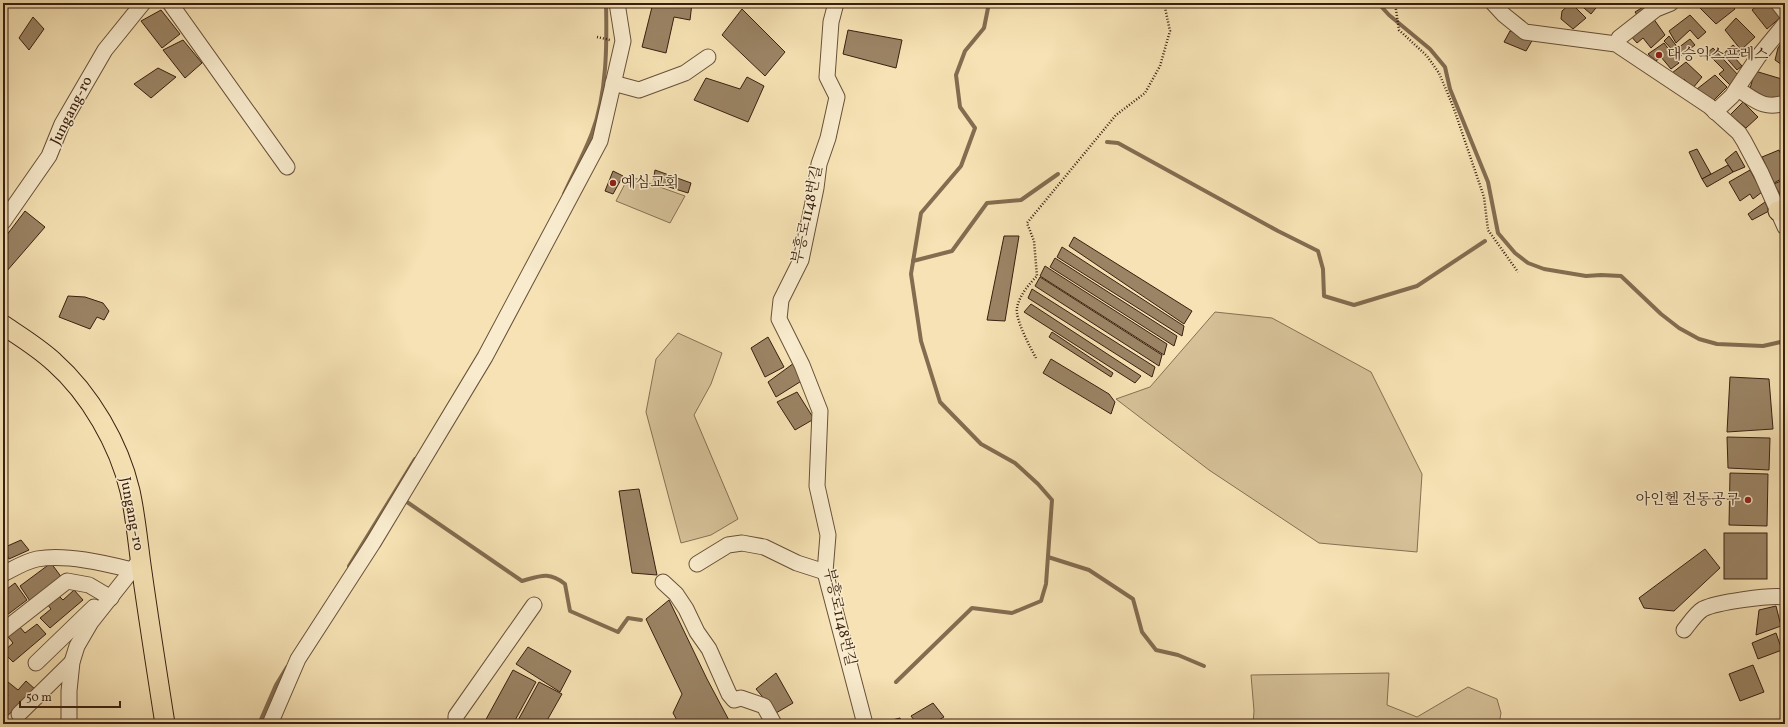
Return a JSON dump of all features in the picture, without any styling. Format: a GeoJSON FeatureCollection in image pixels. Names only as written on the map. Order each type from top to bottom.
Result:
{"type":"FeatureCollection","features":[{"type":"Feature","properties":{"kind":"main road","name":"Jungang-ro"},"geometry":{"type":"LineString","coordinates":[[3,325],[35,346],[55,362],[95,411],[108,434],[129,490],[136,524],[136,565],[165,724]]}},
{"type":"Feature","properties":{"kind":"main road"},"geometry":{"type":"LineString","coordinates":[[3,331],[35,346]]}},
{"type":"Feature","properties":{"kind":"street","name":"Jungang-ro"},"geometry":{"type":"LineString","coordinates":[[3,222],[49,156],[62,124],[105,50],[143,3]]}},
{"type":"Feature","properties":{"kind":"street"},"geometry":{"type":"LineString","coordinates":[[170,3],[287,167]]}},
{"type":"Feature","properties":{"kind":"street"},"geometry":{"type":"LineString","coordinates":[[270,724],[298,659],[373,542],[481,364],[547,244],[600,141],[623,41],[617,3]]}},
{"type":"Feature","properties":{"kind":"street","name":"부흥로1148번길"},"geometry":{"type":"LineString","coordinates":[[836,3],[831,22],[827,76],[836,97],[828,138],[819,164],[816,188],[801,260],[781,300],[779,319],[802,365],[820,411],[817,486],[828,535],[825,572],[865,724]]}},
{"type":"Feature","properties":{"kind":"street"},"geometry":{"type":"LineString","coordinates":[[1493,3],[1504,16],[1525,32],[1616,44],[1715,112],[1739,133],[1783,216]]}},
{"type":"Feature","properties":{"kind":"street"},"geometry":{"type":"LineString","coordinates":[[1616,44],[1619,38],[1656,9],[1671,3]]}},
{"type":"Feature","properties":{"kind":"street"},"geometry":{"type":"LineString","coordinates":[[1778,3],[1785,12]]}},
{"type":"Feature","properties":{"kind":"street"},"geometry":{"type":"LineString","coordinates":[[1715,112],[1732,96],[1758,57],[1785,24]]}},
{"type":"Feature","properties":{"kind":"street"},"geometry":{"type":"LineString","coordinates":[[613,83],[639,90],[685,73],[708,57]]}},
{"type":"Feature","properties":{"kind":"street"},"geometry":{"type":"LineString","coordinates":[[1737,89],[1760,104],[1778,105],[1785,103]]}},
{"type":"Feature","properties":{"kind":"street"},"geometry":{"type":"LineString","coordinates":[[697,564],[728,545],[742,542],[764,547],[797,562],[825,572]]}},
{"type":"Feature","properties":{"kind":"street"},"geometry":{"type":"LineString","coordinates":[[3,574],[36,559],[64,558],[136,565]]}},
{"type":"Feature","properties":{"kind":"street"},"geometry":{"type":"LineString","coordinates":[[69,724],[69,691],[72,662],[77,646],[82,636],[109,597],[136,565]]}},
{"type":"Feature","properties":{"kind":"street"},"geometry":{"type":"LineString","coordinates":[[3,631],[67,581],[90,585],[109,597]]}},
{"type":"Feature","properties":{"kind":"street"},"geometry":{"type":"LineString","coordinates":[[663,582],[676,594],[686,609],[697,632],[709,649],[730,700],[741,698],[764,706],[774,724]]}},
{"type":"Feature","properties":{"kind":"street"},"geometry":{"type":"LineString","coordinates":[[1684,630],[1702,610],[1717,605],[1770,596],[1785,597]]}},
{"type":"Feature","properties":{"kind":"street"},"geometry":{"type":"LineString","coordinates":[[36,663],[109,597]]}},
{"type":"Feature","properties":{"kind":"street"},"geometry":{"type":"LineString","coordinates":[[456,724],[456,716],[534,605]]}},
{"type":"Feature","properties":{"kind":"street"},"geometry":{"type":"LineString","coordinates":[[65,636],[77,646]]}},
{"type":"Feature","properties":{"kind":"street"},"geometry":{"type":"LineString","coordinates":[[19,714],[72,662]]}},
{"type":"Feature","properties":{"kind":"path"},"geometry":{"type":"LineString","coordinates":[[1036,358],[1024,333],[1017,308],[1026,288],[1037,276],[1034,241],[1027,223],[1116,115],[1145,93],[1160,66],[1170,31],[1164,3]]}},
{"type":"Feature","properties":{"kind":"path"},"geometry":{"type":"LineString","coordinates":[[1395,3],[1399,30],[1427,56],[1439,73],[1453,106],[1484,197],[1488,230],[1518,272]]}},
{"type":"Feature","properties":{"kind":"path"},"geometry":{"type":"LineString","coordinates":[[597,37],[613,40]]}},
{"type":"Feature","properties":{"kind":"shaded area"},"geometry":{"type":"Polygon","coordinates":[[[629,176],[685,196],[670,223],[616,201],[629,176]]]}},
{"type":"Feature","properties":{"kind":"shaded area"},"geometry":{"type":"Polygon","coordinates":[[[1215,312],[1272,318],[1371,372],[1422,474],[1417,552],[1319,543],[1209,470],[1116,399],[1150,387],[1215,312]]]}},
{"type":"Feature","properties":{"kind":"shaded area"},"geometry":{"type":"Polygon","coordinates":[[[678,333],[722,353],[711,384],[694,415],[738,519],[711,535],[681,543],[646,412],[656,359],[678,333]]]}},
{"type":"Feature","properties":{"kind":"shaded area"},"geometry":{"type":"Polygon","coordinates":[[[1389,673],[1387,705],[1417,717],[1468,687],[1497,699],[1501,713],[1499,724],[1253,724],[1254,711],[1251,675],[1389,673]]]}},
{"type":"Feature","properties":{"kind":"building"},"geometry":{"type":"Polygon","coordinates":[[[653,3],[692,3],[690,20],[674,17],[666,53],[642,47],[653,3]]]}},
{"type":"Feature","properties":{"kind":"building"},"geometry":{"type":"Polygon","coordinates":[[[1433,3],[1442,3],[1438,8],[1433,3]]]}},
{"type":"Feature","properties":{"kind":"building"},"geometry":{"type":"Polygon","coordinates":[[[1541,3],[1554,3],[1543,7],[1541,3]]]}},
{"type":"Feature","properties":{"kind":"building"},"geometry":{"type":"Polygon","coordinates":[[[1571,3],[1586,18],[1573,29],[1561,19],[1562,11],[1571,3]]]}},
{"type":"Feature","properties":{"kind":"building"},"geometry":{"type":"Polygon","coordinates":[[[1578,3],[1600,3],[1591,14],[1578,3]]]}},
{"type":"Feature","properties":{"kind":"building"},"geometry":{"type":"Polygon","coordinates":[[[1638,3],[1648,3],[1648,4],[1641,8],[1638,3]]]}},
{"type":"Feature","properties":{"kind":"building"},"geometry":{"type":"Polygon","coordinates":[[[1706,3],[1731,3],[1735,9],[1716,24],[1700,8],[1706,3]]]}},
{"type":"Feature","properties":{"kind":"building"},"geometry":{"type":"Polygon","coordinates":[[[1740,3],[1749,3],[1744,8],[1740,3]]]}},
{"type":"Feature","properties":{"kind":"building"},"geometry":{"type":"Polygon","coordinates":[[[1760,3],[1772,3],[1782,16],[1767,29],[1752,10],[1760,3]]]}},
{"type":"Feature","properties":{"kind":"building"},"geometry":{"type":"Polygon","coordinates":[[[1648,4],[1652,9],[1640,19],[1635,12],[1648,4]]]}},
{"type":"Feature","properties":{"kind":"building"},"geometry":{"type":"Polygon","coordinates":[[[742,9],[785,52],[765,76],[722,35],[742,9]]]}},
{"type":"Feature","properties":{"kind":"building"},"geometry":{"type":"Polygon","coordinates":[[[161,10],[180,34],[162,48],[141,21],[161,10]]]}},
{"type":"Feature","properties":{"kind":"building"},"geometry":{"type":"Polygon","coordinates":[[[1690,15],[1706,32],[1698,39],[1690,30],[1676,43],[1669,31],[1690,15]]]}},
{"type":"Feature","properties":{"kind":"building"},"geometry":{"type":"Polygon","coordinates":[[[33,17],[44,29],[29,50],[19,38],[33,17]]]}},
{"type":"Feature","properties":{"kind":"building"},"geometry":{"type":"Polygon","coordinates":[[[1653,18],[1665,35],[1651,48],[1643,38],[1637,43],[1630,35],[1653,18]]]}},
{"type":"Feature","properties":{"kind":"building"},"geometry":{"type":"Polygon","coordinates":[[[1736,18],[1755,37],[1741,50],[1725,30],[1736,18]]]}},
{"type":"Feature","properties":{"kind":"building"},"geometry":{"type":"Polygon","coordinates":[[[848,30],[902,40],[896,68],[843,54],[848,30]]]}},
{"type":"Feature","properties":{"kind":"building"},"geometry":{"type":"Polygon","coordinates":[[[1510,31],[1533,39],[1526,51],[1504,42],[1510,31]]]}},
{"type":"Feature","properties":{"kind":"building"},"geometry":{"type":"Polygon","coordinates":[[[1669,36],[1678,48],[1690,39],[1695,45],[1679,57],[1664,41],[1669,36]]]}},
{"type":"Feature","properties":{"kind":"building"},"geometry":{"type":"Polygon","coordinates":[[[1785,38],[1785,67],[1775,60],[1778,48],[1785,38]]]}},
{"type":"Feature","properties":{"kind":"building"},"geometry":{"type":"Polygon","coordinates":[[[183,40],[202,63],[185,78],[163,50],[183,40]]]}},
{"type":"Feature","properties":{"kind":"building"},"geometry":{"type":"Polygon","coordinates":[[[1664,43],[1679,63],[1671,69],[1661,57],[1656,61],[1648,54],[1664,43]]]}},
{"type":"Feature","properties":{"kind":"building"},"geometry":{"type":"Polygon","coordinates":[[[1733,45],[1742,53],[1735,58],[1742,66],[1737,70],[1723,54],[1733,45]]]}},
{"type":"Feature","properties":{"kind":"building"},"geometry":{"type":"Polygon","coordinates":[[[1713,48],[1739,76],[1730,85],[1719,74],[1724,70],[1707,53],[1713,48]]]}},
{"type":"Feature","properties":{"kind":"building"},"geometry":{"type":"Polygon","coordinates":[[[1686,62],[1702,77],[1693,88],[1684,79],[1681,82],[1672,73],[1686,62]]]}},
{"type":"Feature","properties":{"kind":"building"},"geometry":{"type":"Polygon","coordinates":[[[158,68],[176,77],[151,98],[134,84],[158,68]]]}},
{"type":"Feature","properties":{"kind":"building"},"geometry":{"type":"Polygon","coordinates":[[[1755,71],[1785,80],[1785,101],[1773,97],[1771,102],[1749,92],[1755,71]]]}},
{"type":"Feature","properties":{"kind":"building"},"geometry":{"type":"Polygon","coordinates":[[[1715,75],[1727,87],[1711,103],[1697,89],[1715,75]]]}},
{"type":"Feature","properties":{"kind":"building"},"geometry":{"type":"Polygon","coordinates":[[[747,77],[764,86],[748,122],[694,100],[706,78],[740,89],[747,77]]]}},
{"type":"Feature","properties":{"kind":"building"},"geometry":{"type":"Polygon","coordinates":[[[1743,102],[1758,117],[1746,128],[1730,115],[1743,102]]]}},
{"type":"Feature","properties":{"kind":"building"},"geometry":{"type":"Polygon","coordinates":[[[1697,149],[1711,174],[1702,179],[1689,152],[1697,149]]]}},
{"type":"Feature","properties":{"kind":"building"},"geometry":{"type":"Polygon","coordinates":[[[1779,150],[1785,163],[1785,177],[1774,183],[1762,157],[1779,150]]]}},
{"type":"Feature","properties":{"kind":"building"},"geometry":{"type":"Polygon","coordinates":[[[1736,151],[1745,167],[1733,172],[1725,160],[1736,151]]]}},
{"type":"Feature","properties":{"kind":"building"},"geometry":{"type":"Polygon","coordinates":[[[1728,165],[1733,172],[1707,187],[1702,179],[1728,165]]]}},
{"type":"Feature","properties":{"kind":"building"},"geometry":{"type":"Polygon","coordinates":[[[655,170],[691,183],[688,193],[653,182],[655,170]]]}},
{"type":"Feature","properties":{"kind":"building"},"geometry":{"type":"Polygon","coordinates":[[[1750,170],[1762,192],[1753,199],[1750,194],[1740,201],[1729,182],[1750,170]]]}},
{"type":"Feature","properties":{"kind":"building","name":"예심교회"},"geometry":{"type":"Polygon","coordinates":[[[613,171],[623,176],[613,194],[605,191],[613,171]]]}},
{"type":"Feature","properties":{"kind":"building"},"geometry":{"type":"Polygon","coordinates":[[[1785,179],[1785,199],[1783,200],[1774,184],[1785,179]]]}},
{"type":"Feature","properties":{"kind":"building"},"geometry":{"type":"Polygon","coordinates":[[[1765,202],[1769,211],[1752,220],[1748,214],[1765,202]]]}},
{"type":"Feature","properties":{"kind":"building"},"geometry":{"type":"Polygon","coordinates":[[[25,211],[45,227],[6,272],[3,269],[3,240],[25,211]]]}},
{"type":"Feature","properties":{"kind":"building"},"geometry":{"type":"Polygon","coordinates":[[[1004,236],[1019,236],[1005,321],[987,320],[1004,236]]]}},
{"type":"Feature","properties":{"kind":"building"},"geometry":{"type":"Polygon","coordinates":[[[1074,237],[1192,311],[1184,324],[1069,246],[1074,237]]]}},
{"type":"Feature","properties":{"kind":"building"},"geometry":{"type":"Polygon","coordinates":[[[1062,247],[1184,326],[1182,336],[1057,257],[1062,247]]]}},
{"type":"Feature","properties":{"kind":"building"},"geometry":{"type":"Polygon","coordinates":[[[1055,258],[1177,336],[1174,346],[1050,267],[1055,258]]]}},
{"type":"Feature","properties":{"kind":"building"},"geometry":{"type":"Polygon","coordinates":[[[1045,266],[1167,344],[1164,355],[1040,276],[1045,266]]]}},
{"type":"Feature","properties":{"kind":"building"},"geometry":{"type":"Polygon","coordinates":[[[1040,277],[1162,355],[1159,366],[1035,286],[1040,277]]]}},
{"type":"Feature","properties":{"kind":"building"},"geometry":{"type":"Polygon","coordinates":[[[1032,289],[1155,367],[1152,377],[1028,298],[1032,289]]]}},
{"type":"Feature","properties":{"kind":"building"},"geometry":{"type":"Polygon","coordinates":[[[68,296],[85,297],[103,303],[109,311],[104,320],[97,317],[90,329],[59,317],[68,296]]]}},
{"type":"Feature","properties":{"kind":"building"},"geometry":{"type":"Polygon","coordinates":[[[1031,304],[1141,376],[1135,383],[1024,312],[1031,304]]]}},
{"type":"Feature","properties":{"kind":"building"},"geometry":{"type":"Polygon","coordinates":[[[1052,332],[1113,373],[1111,377],[1049,337],[1052,332]]]}},
{"type":"Feature","properties":{"kind":"building"},"geometry":{"type":"Polygon","coordinates":[[[768,337],[784,367],[765,377],[751,348],[768,337]]]}},
{"type":"Feature","properties":{"kind":"building"},"geometry":{"type":"Polygon","coordinates":[[[1051,359],[1109,394],[1115,402],[1111,414],[1043,373],[1051,359]]]}},
{"type":"Feature","properties":{"kind":"building"},"geometry":{"type":"Polygon","coordinates":[[[794,363],[803,380],[776,397],[768,382],[794,363]]]}},
{"type":"Feature","properties":{"kind":"building"},"geometry":{"type":"Polygon","coordinates":[[[1730,377],[1769,379],[1773,429],[1727,432],[1730,377]]]}},
{"type":"Feature","properties":{"kind":"building"},"geometry":{"type":"Polygon","coordinates":[[[797,392],[814,419],[795,430],[777,402],[797,392]]]}},
{"type":"Feature","properties":{"kind":"building"},"geometry":{"type":"Polygon","coordinates":[[[1727,437],[1770,438],[1769,470],[1728,468],[1727,437]]]}},
{"type":"Feature","properties":{"kind":"building"},"geometry":{"type":"Polygon","coordinates":[[[1730,473],[1768,474],[1767,526],[1729,525],[1730,473]]]}},
{"type":"Feature","properties":{"kind":"building"},"geometry":{"type":"Polygon","coordinates":[[[639,489],[657,575],[632,573],[619,491],[639,489]]]}},
{"type":"Feature","properties":{"kind":"building"},"geometry":{"type":"Polygon","coordinates":[[[1724,533],[1767,533],[1767,579],[1724,579],[1724,533]]]}},
{"type":"Feature","properties":{"kind":"building"},"geometry":{"type":"Polygon","coordinates":[[[21,540],[29,550],[9,559],[3,548],[21,540]]]}},
{"type":"Feature","properties":{"kind":"building"},"geometry":{"type":"Polygon","coordinates":[[[1705,549],[1720,568],[1674,611],[1644,608],[1639,598],[1705,549]]]}},
{"type":"Feature","properties":{"kind":"building"},"geometry":{"type":"Polygon","coordinates":[[[51,563],[62,578],[30,601],[20,586],[51,563]]]}},
{"type":"Feature","properties":{"kind":"building"},"geometry":{"type":"Polygon","coordinates":[[[15,583],[27,600],[3,618],[3,592],[15,583]]]}},
{"type":"Feature","properties":{"kind":"building"},"geometry":{"type":"Polygon","coordinates":[[[74,590],[83,600],[50,628],[40,618],[51,609],[44,600],[55,592],[63,600],[74,590]]]}},
{"type":"Feature","properties":{"kind":"building"},"geometry":{"type":"Polygon","coordinates":[[[669,600],[707,679],[731,724],[679,724],[673,713],[682,694],[646,619],[669,600]]]}},
{"type":"Feature","properties":{"kind":"building"},"geometry":{"type":"Polygon","coordinates":[[[1776,606],[1781,626],[1756,635],[1759,610],[1776,606]]]}},
{"type":"Feature","properties":{"kind":"building"},"geometry":{"type":"Polygon","coordinates":[[[37,624],[46,634],[13,662],[3,652],[13,643],[6,634],[18,625],[25,633],[37,624]]]}},
{"type":"Feature","properties":{"kind":"building"},"geometry":{"type":"Polygon","coordinates":[[[1776,633],[1782,650],[1758,659],[1752,643],[1776,633]]]}},
{"type":"Feature","properties":{"kind":"building"},"geometry":{"type":"Polygon","coordinates":[[[528,647],[571,671],[560,692],[516,664],[528,647]]]}},
{"type":"Feature","properties":{"kind":"building"},"geometry":{"type":"Polygon","coordinates":[[[3,658],[8,661],[3,668],[3,658]]]}},
{"type":"Feature","properties":{"kind":"building"},"geometry":{"type":"Polygon","coordinates":[[[1753,665],[1764,692],[1740,701],[1729,674],[1753,665]]]}},
{"type":"Feature","properties":{"kind":"building"},"geometry":{"type":"Polygon","coordinates":[[[513,670],[536,682],[513,724],[484,723],[513,670]]]}},
{"type":"Feature","properties":{"kind":"building"},"geometry":{"type":"Polygon","coordinates":[[[776,673],[793,703],[776,713],[756,689],[776,673]]]}},
{"type":"Feature","properties":{"kind":"building"},"geometry":{"type":"Polygon","coordinates":[[[26,681],[36,690],[6,717],[3,714],[3,700],[8,696],[3,687],[8,682],[18,690],[26,681]]]}},
{"type":"Feature","properties":{"kind":"building"},"geometry":{"type":"Polygon","coordinates":[[[539,682],[562,694],[545,724],[516,724],[539,682]]]}},
{"type":"Feature","properties":{"kind":"building"},"geometry":{"type":"Polygon","coordinates":[[[933,703],[944,717],[932,724],[917,724],[911,716],[933,703]]]}},
{"type":"Feature","properties":{"kind":"building"},"geometry":{"type":"Polygon","coordinates":[[[900,718],[902,724],[876,724],[900,718]]]}},
{"type":"Feature","properties":{"kind":"waterway"},"geometry":{"type":"LineString","coordinates":[[564,194],[592,133],[601,102],[606,52],[606,3]]}},
{"type":"Feature","properties":{"kind":"waterway"},"geometry":{"type":"LineString","coordinates":[[896,682],[972,608],[1012,613],[1041,601],[1046,584],[1052,500],[1038,484],[1015,463],[981,444],[940,402],[921,341],[911,274],[921,213],[961,166],[975,128],[960,107],[956,75],[965,51],[984,28],[989,3]]}},
{"type":"Feature","properties":{"kind":"waterway"},"geometry":{"type":"LineString","coordinates":[[1378,3],[1389,15],[1430,49],[1445,67],[1450,89],[1488,182],[1498,233],[1515,253],[1528,263],[1544,269],[1586,276],[1621,276],[1661,314],[1679,328],[1699,339],[1717,344],[1763,346],[1785,341]]}},
{"type":"Feature","properties":{"kind":"waterway"},"geometry":{"type":"LineString","coordinates":[[1107,142],[1118,143],[1278,231],[1318,251],[1323,269],[1324,296],[1354,305],[1417,286],[1485,241]]}},
{"type":"Feature","properties":{"kind":"waterway"},"geometry":{"type":"LineString","coordinates":[[913,261],[952,251],[987,203],[1021,200],[1058,174]]}},
{"type":"Feature","properties":{"kind":"waterway"},"geometry":{"type":"LineString","coordinates":[[349,566],[415,459]]}},
{"type":"Feature","properties":{"kind":"waterway"},"geometry":{"type":"LineString","coordinates":[[407,502],[522,581],[549,576],[554,577],[565,584],[570,611],[618,632],[628,618],[641,620]]}},
{"type":"Feature","properties":{"kind":"waterway"},"geometry":{"type":"LineString","coordinates":[[1048,557],[1089,570],[1133,599],[1142,632],[1156,650],[1178,655],[1204,666]]}},
{"type":"Feature","properties":{"kind":"waterway"},"geometry":{"type":"LineString","coordinates":[[259,724],[276,685],[287,667]]}},
{"type":"Feature","properties":{"kind":"place","name":"대승익스프레스"},"geometry":{"type":"Point","coordinates":[1659,55]}},
{"type":"Feature","properties":{"kind":"place","name":"예심교회"},"geometry":{"type":"Point","coordinates":[613,183]}},
{"type":"Feature","properties":{"kind":"place","name":"아인헬 전동공구"},"geometry":{"type":"Point","coordinates":[1748,500]}}]}
